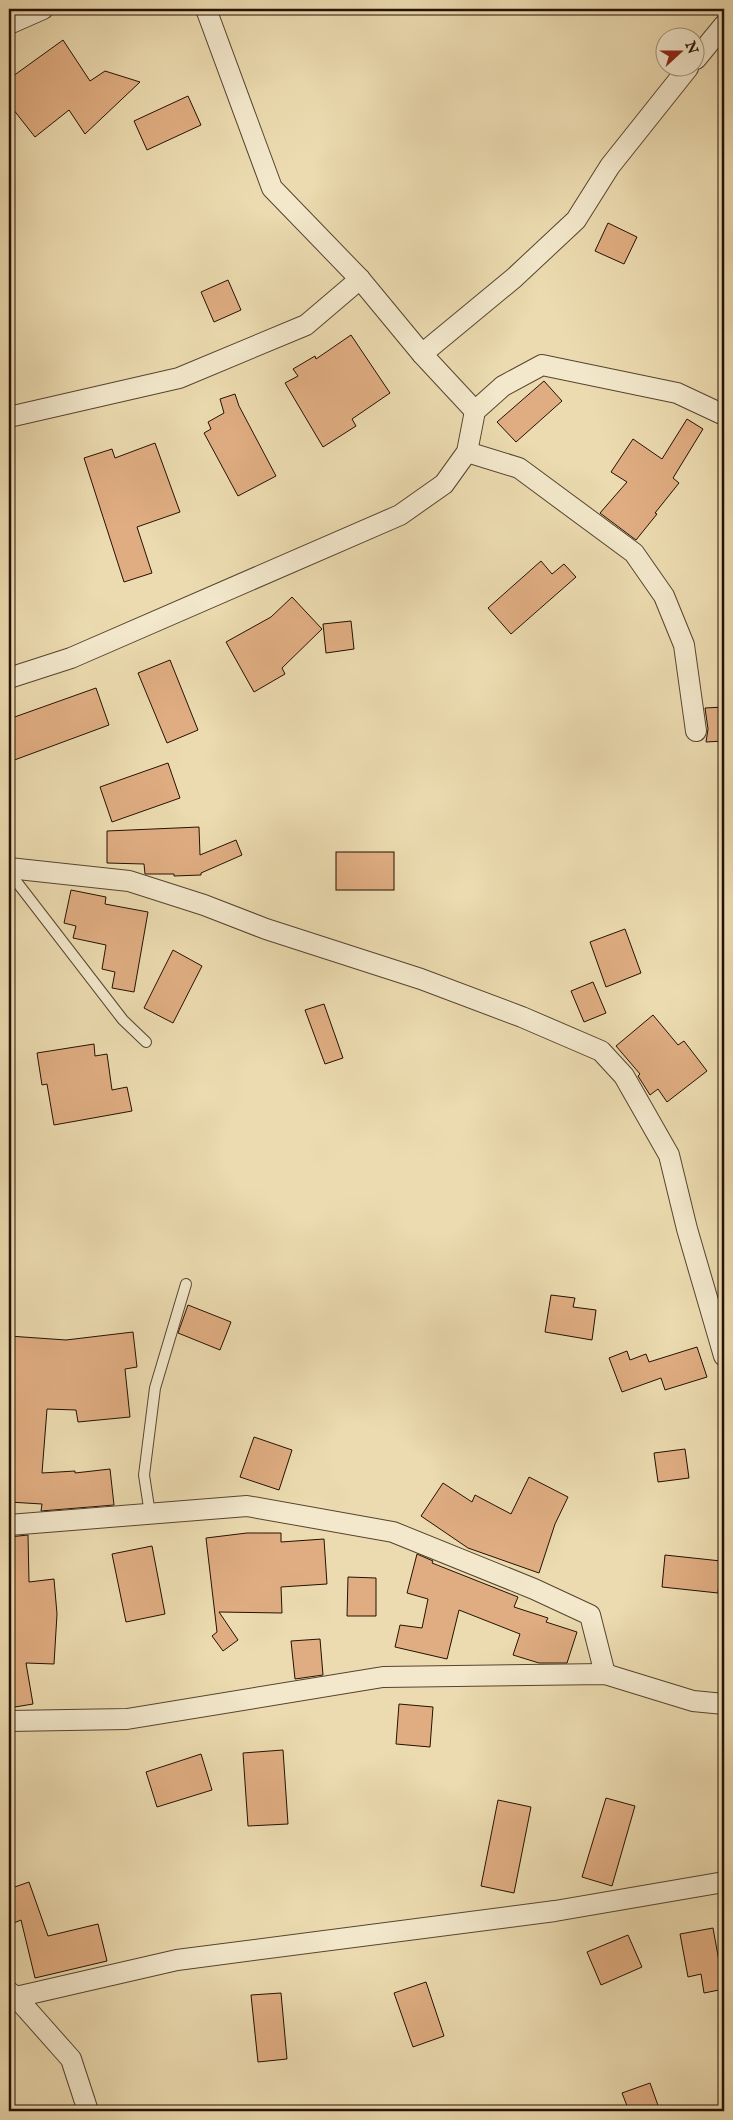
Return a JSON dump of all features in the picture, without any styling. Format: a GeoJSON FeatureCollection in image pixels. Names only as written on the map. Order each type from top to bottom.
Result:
{"type":"FeatureCollection","features":[{"type":"Feature","properties":{"kind":"street"},"geometry":{"type":"LineString","coordinates":[[9,24],[43,9]]}},
{"type":"Feature","properties":{"kind":"street"},"geometry":{"type":"LineString","coordinates":[[206,9],[272,188],[360,279],[422,354],[475,411]]}},
{"type":"Feature","properties":{"kind":"street"},"geometry":{"type":"LineString","coordinates":[[706,46],[724,24]]}},
{"type":"Feature","properties":{"kind":"street"},"geometry":{"type":"LineString","coordinates":[[422,354],[514,278],[576,220],[610,166],[680,78]]}},
{"type":"Feature","properties":{"kind":"street"},"geometry":{"type":"LineString","coordinates":[[9,417],[179,378],[306,325],[360,279]]}},
{"type":"Feature","properties":{"kind":"street"},"geometry":{"type":"LineString","coordinates":[[9,678],[71,658],[400,515],[444,484],[467,452],[475,411],[503,386],[542,365],[677,393],[724,415]]}},
{"type":"Feature","properties":{"kind":"street"},"geometry":{"type":"LineString","coordinates":[[467,452],[519,468],[634,553],[664,596],[684,645],[696,731]]}},
{"type":"Feature","properties":{"kind":"street"},"geometry":{"type":"LineString","coordinates":[[9,868],[129,881],[204,905],[266,929],[421,979],[522,1017],[601,1051],[624,1076],[669,1155],[687,1229],[724,1356]]}},
{"type":"Feature","properties":{"kind":"street"},"geometry":{"type":"LineString","coordinates":[[9,1525],[247,1506],[393,1532],[534,1589],[590,1615],[605,1674]]}},
{"type":"Feature","properties":{"kind":"street"},"geometry":{"type":"LineString","coordinates":[[9,1721],[127,1719],[384,1677],[605,1674],[693,1701],[724,1704]]}},
{"type":"Feature","properties":{"kind":"street"},"geometry":{"type":"LineString","coordinates":[[12,1994],[177,1960],[555,1911],[724,1882]]}},
{"type":"Feature","properties":{"kind":"street"},"geometry":{"type":"LineString","coordinates":[[12,1994],[71,2058],[88,2111]]}},
{"type":"Feature","properties":{"kind":"lane"},"geometry":{"type":"LineString","coordinates":[[9,872],[123,1020],[146,1042]]}},
{"type":"Feature","properties":{"kind":"lane"},"geometry":{"type":"LineString","coordinates":[[150,1514],[144,1475],[154,1388],[186,1284]]}},
{"type":"Feature","properties":{"kind":"building"},"geometry":{"type":"Polygon","coordinates":[[[63,40],[90,81],[105,71],[140,82],[85,134],[69,110],[35,137],[9,104],[9,79],[63,40]]]}},
{"type":"Feature","properties":{"kind":"building"},"geometry":{"type":"Polygon","coordinates":[[[188,96],[201,125],[147,150],[134,121],[188,96]]]}},
{"type":"Feature","properties":{"kind":"building"},"geometry":{"type":"Polygon","coordinates":[[[608,223],[637,237],[624,264],[595,251],[608,223]]]}},
{"type":"Feature","properties":{"kind":"building"},"geometry":{"type":"Polygon","coordinates":[[[228,280],[241,310],[214,322],[201,292],[228,280]]]}},
{"type":"Feature","properties":{"kind":"building"},"geometry":{"type":"Polygon","coordinates":[[[351,335],[390,393],[352,419],[356,426],[323,447],[285,383],[298,376],[293,369],[315,356],[316,359],[351,335]]]}},
{"type":"Feature","properties":{"kind":"building"},"geometry":{"type":"Polygon","coordinates":[[[544,381],[562,401],[516,442],[497,422],[544,381]]]}},
{"type":"Feature","properties":{"kind":"building"},"geometry":{"type":"Polygon","coordinates":[[[235,394],[239,406],[276,476],[238,496],[204,433],[211,429],[208,422],[224,413],[220,399],[235,394]]]}},
{"type":"Feature","properties":{"kind":"building"},"geometry":{"type":"Polygon","coordinates":[[[687,419],[703,429],[673,478],[679,483],[636,540],[600,513],[627,482],[611,472],[633,439],[662,459],[687,419]]]}},
{"type":"Feature","properties":{"kind":"building"},"geometry":{"type":"Polygon","coordinates":[[[155,443],[180,512],[137,527],[152,573],[124,582],[84,458],[112,449],[115,458],[155,443]]]}},
{"type":"Feature","properties":{"kind":"building"},"geometry":{"type":"Polygon","coordinates":[[[541,561],[552,574],[564,564],[576,577],[511,634],[488,608],[541,561]]]}},
{"type":"Feature","properties":{"kind":"building"},"geometry":{"type":"Polygon","coordinates":[[[292,597],[322,629],[282,668],[285,674],[254,692],[226,642],[271,617],[292,597]]]}},
{"type":"Feature","properties":{"kind":"building"},"geometry":{"type":"Polygon","coordinates":[[[351,621],[354,649],[326,653],[323,624],[351,621]]]}},
{"type":"Feature","properties":{"kind":"building"},"geometry":{"type":"Polygon","coordinates":[[[170,660],[198,730],[167,743],[138,673],[170,660]]]}},
{"type":"Feature","properties":{"kind":"building"},"geometry":{"type":"Polygon","coordinates":[[[96,688],[109,725],[9,762],[9,719],[96,688]]]}},
{"type":"Feature","properties":{"kind":"building"},"geometry":{"type":"Polygon","coordinates":[[[724,707],[724,741],[706,742],[708,729],[705,708],[724,707]]]}},
{"type":"Feature","properties":{"kind":"building"},"geometry":{"type":"Polygon","coordinates":[[[168,763],[180,798],[112,822],[100,787],[168,763]]]}},
{"type":"Feature","properties":{"kind":"building"},"geometry":{"type":"Polygon","coordinates":[[[199,827],[200,855],[236,840],[242,855],[201,873],[201,875],[145,874],[144,864],[107,863],[107,831],[199,827]]]}},
{"type":"Feature","properties":{"kind":"building"},"geometry":{"type":"Polygon","coordinates":[[[336,852],[394,852],[394,890],[336,890],[336,852]]]}},
{"type":"Feature","properties":{"kind":"building"},"geometry":{"type":"Polygon","coordinates":[[[71,890],[106,897],[105,904],[148,912],[134,992],[112,988],[115,972],[102,969],[106,945],[73,938],[76,926],[64,923],[71,890]]]}},
{"type":"Feature","properties":{"kind":"building"},"geometry":{"type":"Polygon","coordinates":[[[625,929],[641,973],[606,987],[590,942],[625,929]]]}},
{"type":"Feature","properties":{"kind":"building"},"geometry":{"type":"Polygon","coordinates":[[[173,950],[202,966],[173,1023],[144,1008],[173,950]]]}},
{"type":"Feature","properties":{"kind":"building"},"geometry":{"type":"Polygon","coordinates":[[[593,982],[606,1013],[584,1022],[571,991],[593,982]]]}},
{"type":"Feature","properties":{"kind":"building"},"geometry":{"type":"Polygon","coordinates":[[[324,1004],[343,1058],[325,1064],[305,1010],[324,1004]]]}},
{"type":"Feature","properties":{"kind":"building"},"geometry":{"type":"Polygon","coordinates":[[[653,1015],[678,1045],[684,1041],[707,1071],[667,1102],[658,1089],[650,1095],[638,1076],[640,1074],[616,1046],[653,1015]]]}},
{"type":"Feature","properties":{"kind":"building"},"geometry":{"type":"Polygon","coordinates":[[[94,1044],[95,1056],[107,1054],[112,1090],[127,1087],[132,1111],[54,1125],[47,1084],[42,1085],[37,1053],[94,1044]]]}},
{"type":"Feature","properties":{"kind":"building"},"geometry":{"type":"Polygon","coordinates":[[[551,1295],[575,1298],[573,1307],[596,1310],[592,1340],[545,1332],[551,1295]]]}},
{"type":"Feature","properties":{"kind":"building"},"geometry":{"type":"Polygon","coordinates":[[[188,1305],[231,1322],[220,1350],[178,1333],[188,1305]]]}},
{"type":"Feature","properties":{"kind":"building"},"geometry":{"type":"Polygon","coordinates":[[[133,1332],[137,1367],[125,1369],[130,1417],[78,1422],[76,1410],[47,1409],[42,1473],[75,1471],[75,1473],[110,1469],[114,1505],[41,1511],[42,1504],[9,1502],[9,1336],[66,1340],[133,1332]]]}},
{"type":"Feature","properties":{"kind":"building"},"geometry":{"type":"Polygon","coordinates":[[[697,1347],[707,1377],[665,1390],[661,1378],[622,1392],[609,1358],[627,1351],[630,1360],[646,1354],[649,1362],[697,1347]]]}},
{"type":"Feature","properties":{"kind":"building"},"geometry":{"type":"Polygon","coordinates":[[[254,1437],[292,1450],[279,1490],[240,1477],[254,1437]]]}},
{"type":"Feature","properties":{"kind":"building"},"geometry":{"type":"Polygon","coordinates":[[[685,1449],[689,1478],[658,1482],[654,1453],[685,1449]]]}},
{"type":"Feature","properties":{"kind":"building"},"geometry":{"type":"Polygon","coordinates":[[[529,1477],[568,1497],[555,1524],[539,1573],[468,1548],[421,1516],[443,1483],[472,1502],[475,1495],[511,1514],[529,1477]]]}},
{"type":"Feature","properties":{"kind":"building"},"geometry":{"type":"Polygon","coordinates":[[[247,1533],[281,1533],[281,1542],[324,1539],[327,1584],[281,1587],[282,1613],[219,1612],[238,1640],[223,1651],[212,1636],[217,1632],[206,1538],[247,1533]]]}},
{"type":"Feature","properties":{"kind":"building"},"geometry":{"type":"Polygon","coordinates":[[[28,1535],[29,1582],[54,1579],[57,1614],[54,1664],[26,1663],[33,1704],[9,1708],[9,1537],[28,1535]]]}},
{"type":"Feature","properties":{"kind":"building"},"geometry":{"type":"Polygon","coordinates":[[[152,1546],[165,1614],[126,1622],[112,1554],[152,1546]]]}},
{"type":"Feature","properties":{"kind":"building"},"geometry":{"type":"Polygon","coordinates":[[[417,1554],[433,1561],[432,1563],[518,1597],[514,1607],[548,1618],[546,1622],[577,1632],[567,1663],[539,1663],[513,1655],[520,1634],[459,1610],[447,1659],[395,1647],[400,1625],[422,1628],[428,1599],[407,1593],[417,1554]]]}},
{"type":"Feature","properties":{"kind":"building"},"geometry":{"type":"Polygon","coordinates":[[[665,1555],[721,1561],[718,1593],[662,1587],[665,1555]]]}},
{"type":"Feature","properties":{"kind":"building"},"geometry":{"type":"Polygon","coordinates":[[[348,1577],[376,1578],[376,1616],[347,1616],[348,1577]]]}},
{"type":"Feature","properties":{"kind":"building"},"geometry":{"type":"Polygon","coordinates":[[[320,1639],[323,1675],[295,1679],[291,1641],[320,1639]]]}},
{"type":"Feature","properties":{"kind":"building"},"geometry":{"type":"Polygon","coordinates":[[[399,1704],[433,1707],[430,1747],[396,1744],[399,1704]]]}},
{"type":"Feature","properties":{"kind":"building"},"geometry":{"type":"Polygon","coordinates":[[[283,1750],[288,1824],[248,1826],[243,1753],[283,1750]]]}},
{"type":"Feature","properties":{"kind":"building"},"geometry":{"type":"Polygon","coordinates":[[[201,1754],[212,1790],[157,1807],[146,1772],[201,1754]]]}},
{"type":"Feature","properties":{"kind":"building"},"geometry":{"type":"Polygon","coordinates":[[[606,1798],[635,1806],[612,1886],[582,1877],[606,1798]]]}},
{"type":"Feature","properties":{"kind":"building"},"geometry":{"type":"Polygon","coordinates":[[[498,1800],[531,1807],[514,1893],[481,1886],[498,1800]]]}},
{"type":"Feature","properties":{"kind":"building"},"geometry":{"type":"Polygon","coordinates":[[[29,1882],[48,1936],[98,1924],[107,1961],[35,1978],[21,1920],[9,1925],[9,1889],[29,1882]]]}},
{"type":"Feature","properties":{"kind":"building"},"geometry":{"type":"Polygon","coordinates":[[[713,1928],[724,1989],[704,1993],[701,1974],[688,1977],[680,1934],[713,1928]]]}},
{"type":"Feature","properties":{"kind":"building"},"geometry":{"type":"Polygon","coordinates":[[[628,1935],[642,1967],[601,1985],[587,1952],[628,1935]]]}},
{"type":"Feature","properties":{"kind":"building"},"geometry":{"type":"Polygon","coordinates":[[[426,1982],[444,2036],[413,2047],[394,1993],[426,1982]]]}},
{"type":"Feature","properties":{"kind":"building"},"geometry":{"type":"Polygon","coordinates":[[[281,1993],[287,2059],[258,2062],[251,1995],[281,1993]]]}},
{"type":"Feature","properties":{"kind":"building"},"geometry":{"type":"Polygon","coordinates":[[[650,2083],[660,2111],[629,2111],[622,2093],[650,2083]]]}}]}
